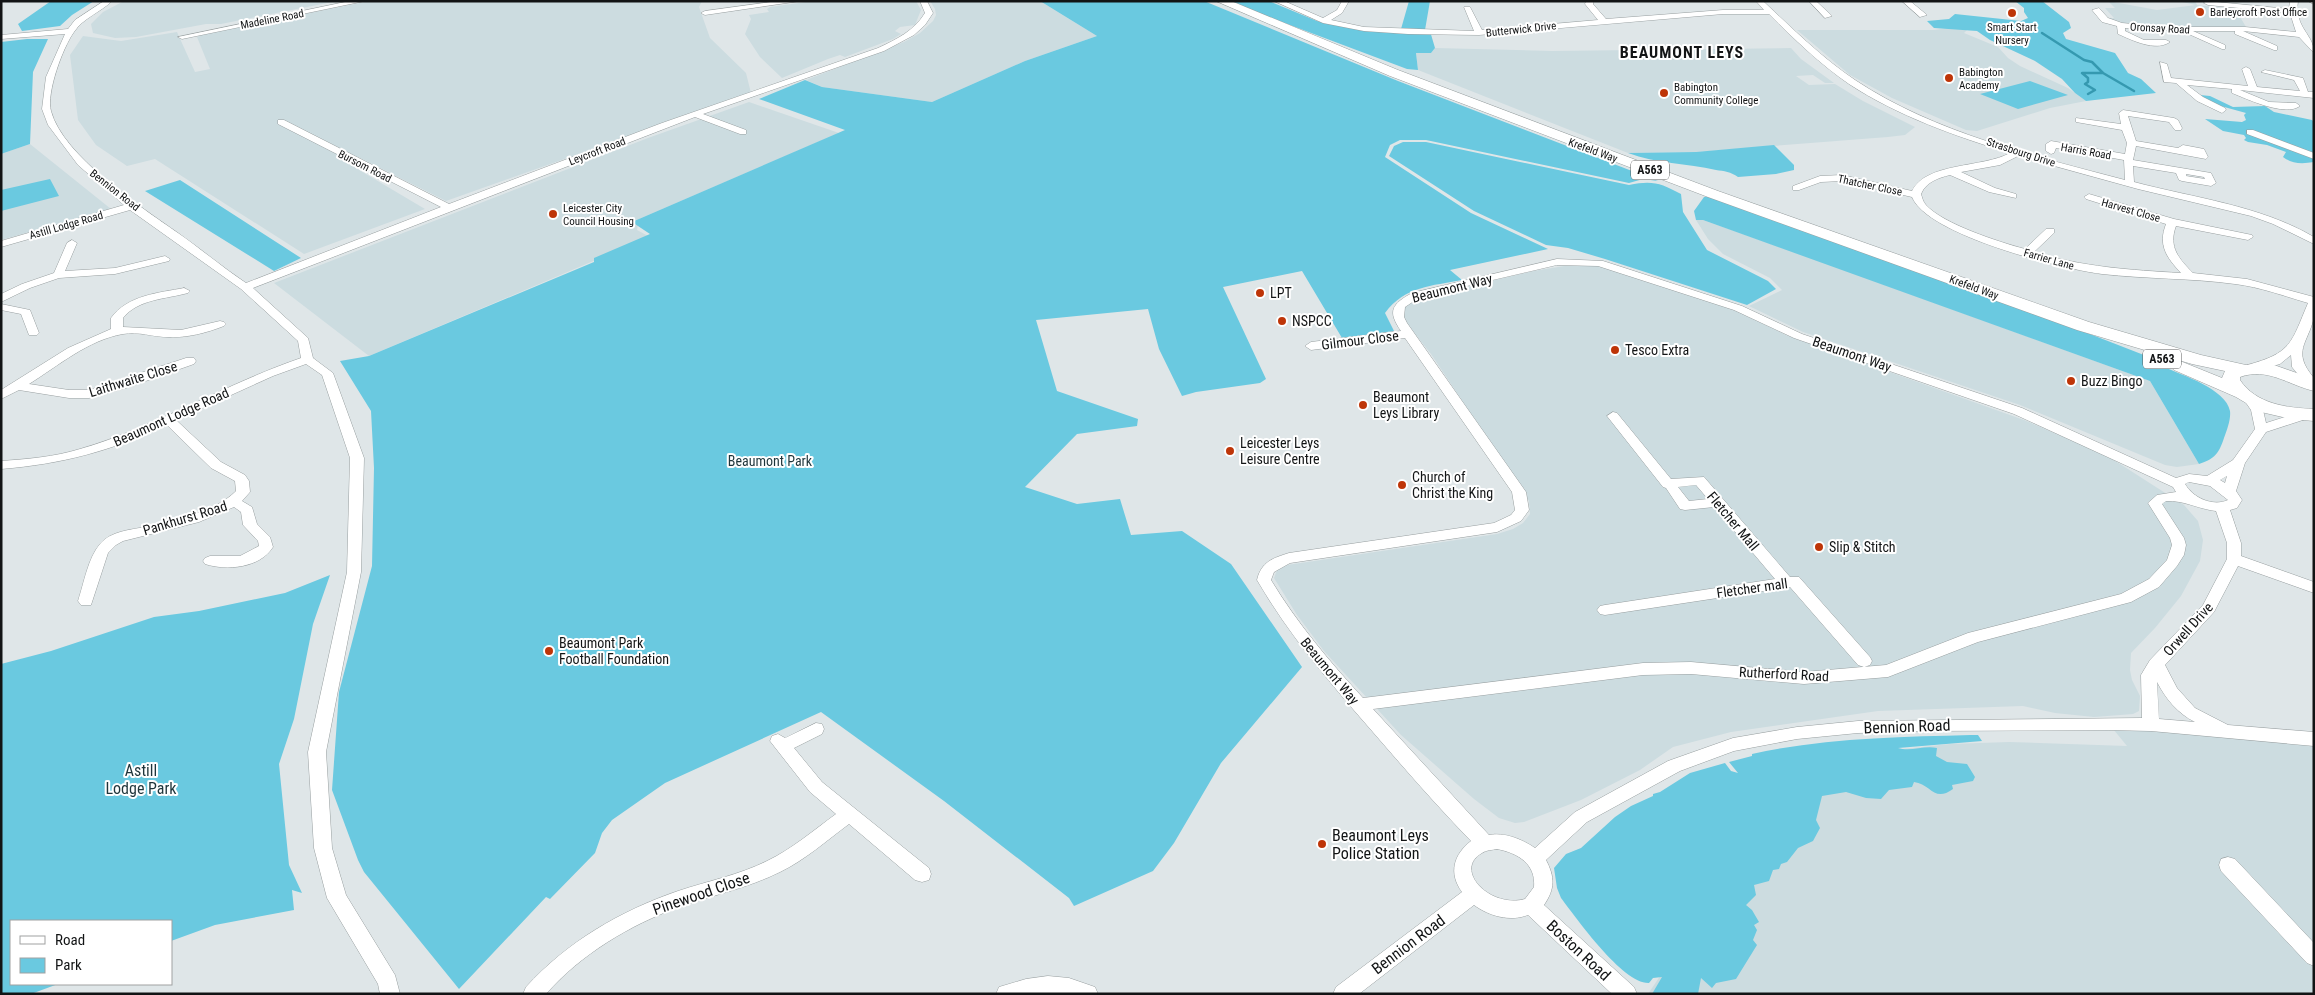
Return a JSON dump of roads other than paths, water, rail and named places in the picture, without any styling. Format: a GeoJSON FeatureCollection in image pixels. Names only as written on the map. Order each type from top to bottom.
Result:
{"type":"FeatureCollection","features":[{"type":"Feature","properties":{"kind":"highway","name":"Krefeld Way"},"geometry":{"type":"LineString","coordinates":[[1221,1],[1389,71],[1523,123],[1708,192],[2083,326],[2198,360],[2246,369],[2288,374],[2314,386]]}},
{"type":"Feature","properties":{"kind":"highway","name":"Krefeld Way"},"geometry":{"type":"LineString","coordinates":[[2083,326],[2268,407],[2311,415]]}},
{"type":"Feature","properties":{"kind":"highway"},"geometry":{"type":"LineString","coordinates":[[2244,395],[2231,380],[2232,374],[2246,369]]}},
{"type":"Feature","properties":{"kind":"street","name":"Bennion Road"},"geometry":{"type":"LineString","coordinates":[[113,1],[78,22],[70,31],[50,77],[46,108],[52,125],[81,163],[131,206],[176,236],[219,270],[245,287],[304,340],[307,360]]}},
{"type":"Feature","properties":{"kind":"street","name":"Madeline Road"},"geometry":{"type":"LineString","coordinates":[[182,37],[362,1]]}},
{"type":"Feature","properties":{"kind":"street"},"geometry":{"type":"LineString","coordinates":[[705,13],[797,1]]}},
{"type":"Feature","properties":{"kind":"street","name":"Leycroft Road"},"geometry":{"type":"LineString","coordinates":[[245,287],[667,124],[784,85],[899,41],[915,31],[927,19],[929,12],[923,1]]}},
{"type":"Feature","properties":{"kind":"street","name":"Butterwick Drive"},"geometry":{"type":"LineString","coordinates":[[1277,1],[1323,21],[1364,29],[1388,31],[1479,33],[1603,21],[1656,20],[1736,12],[1769,12]]}},
{"type":"Feature","properties":{"kind":"street"},"geometry":{"type":"LineString","coordinates":[[1323,21],[1336,16],[1343,9],[1346,1]]}},
{"type":"Feature","properties":{"kind":"street"},"geometry":{"type":"LineString","coordinates":[[1590,1],[1589,4],[1603,21]]}},
{"type":"Feature","properties":{"kind":"street"},"geometry":{"type":"LineString","coordinates":[[1736,1],[1738,7],[1736,12]]}},
{"type":"Feature","properties":{"kind":"street","name":"Strasbourg Drive"},"geometry":{"type":"LineString","coordinates":[[1760,1],[1769,12],[1832,67],[1855,83],[1906,111],[2017,153],[2250,214],[2299,230],[2314,240]]}},
{"type":"Feature","properties":{"kind":"street"},"geometry":{"type":"LineString","coordinates":[[1812,1],[1828,16]]}},
{"type":"Feature","properties":{"kind":"street"},"geometry":{"type":"LineString","coordinates":[[1905,1],[1924,15]]}},
{"type":"Feature","properties":{"kind":"street"},"geometry":{"type":"LineString","coordinates":[[2294,1],[2292,12],[2314,51]]}},
{"type":"Feature","properties":{"kind":"street"},"geometry":{"type":"LineString","coordinates":[[2208,3],[2249,4],[2292,12]]}},
{"type":"Feature","properties":{"kind":"street"},"geometry":{"type":"LineString","coordinates":[[1467,9],[1479,33]]}},
{"type":"Feature","properties":{"kind":"street","name":"Oronsay Road"},"geometry":{"type":"LineString","coordinates":[[2096,10],[2105,20],[2121,25],[2182,30],[2230,29],[2307,40]]}},
{"type":"Feature","properties":{"kind":"street"},"geometry":{"type":"LineString","coordinates":[[2121,25],[2121,32],[2143,42],[2166,42]]}},
{"type":"Feature","properties":{"kind":"street","name":"Oronsay Road"},"geometry":{"type":"LineString","coordinates":[[2230,29],[2274,48]]}},
{"type":"Feature","properties":{"kind":"street"},"geometry":{"type":"LineString","coordinates":[[2182,30],[2222,47]]}},
{"type":"Feature","properties":{"kind":"street"},"geometry":{"type":"LineString","coordinates":[[1,37],[70,31]]}},
{"type":"Feature","properties":{"kind":"street"},"geometry":{"type":"LineString","coordinates":[[2163,64],[2165,80],[2281,92],[2283,97],[2289,100],[2309,97],[2297,78],[2265,72]]}},
{"type":"Feature","properties":{"kind":"street"},"geometry":{"type":"LineString","coordinates":[[2246,69],[2254,90]]}},
{"type":"Feature","properties":{"kind":"street"},"geometry":{"type":"LineString","coordinates":[[2178,82],[2200,99],[2222,110]]}},
{"type":"Feature","properties":{"kind":"street"},"geometry":{"type":"LineString","coordinates":[[2231,88],[2261,103],[2283,107],[2296,106]]}},
{"type":"Feature","properties":{"kind":"street"},"geometry":{"type":"LineString","coordinates":[[2080,120],[2126,128],[2123,113],[2171,120],[2175,122],[2178,128]]}},
{"type":"Feature","properties":{"kind":"street"},"geometry":{"type":"LineString","coordinates":[[697,115],[743,132]]}},
{"type":"Feature","properties":{"kind":"street","name":"Bursom Road"},"geometry":{"type":"LineString","coordinates":[[281,122],[450,208]]}},
{"type":"Feature","properties":{"kind":"street","name":"Harris Road"},"geometry":{"type":"LineString","coordinates":[[2126,128],[2132,143],[2128,183]]}},
{"type":"Feature","properties":{"kind":"street"},"geometry":{"type":"LineString","coordinates":[[2250,132],[2314,156]]}},
{"type":"Feature","properties":{"kind":"street","name":"Harris Road"},"geometry":{"type":"LineString","coordinates":[[2132,143],[2184,152]]}},
{"type":"Feature","properties":{"kind":"street","name":"Harris Road"},"geometry":{"type":"LineString","coordinates":[[2052,151],[2050,144],[2180,170]]}},
{"type":"Feature","properties":{"kind":"street"},"geometry":{"type":"LineString","coordinates":[[1915,195],[1918,186],[1941,174],[1995,164],[2017,153]]}},
{"type":"Feature","properties":{"kind":"street"},"geometry":{"type":"LineString","coordinates":[[1952,172],[1992,190],[2013,196]]}},
{"type":"Feature","properties":{"kind":"street","name":"Thatcher Close"},"geometry":{"type":"LineString","coordinates":[[1796,188],[1820,179],[1842,178],[1915,195]]}},
{"type":"Feature","properties":{"kind":"street","name":"Farrier Lane"},"geometry":{"type":"LineString","coordinates":[[1915,195],[1917,203],[1942,223],[2058,264],[2083,269],[2190,276],[2253,284],[2314,302]]}},
{"type":"Feature","properties":{"kind":"street","name":"Harvest Close"},"geometry":{"type":"LineString","coordinates":[[2090,197],[2172,222],[2248,237]]}},
{"type":"Feature","properties":{"kind":"street","name":"Astill Lodge Road"},"geometry":{"type":"LineString","coordinates":[[1,244],[131,206]]}},
{"type":"Feature","properties":{"kind":"street","name":"Harvest Close"},"geometry":{"type":"LineString","coordinates":[[2172,222],[2166,242],[2168,249],[2190,276]]}},
{"type":"Feature","properties":{"kind":"street"},"geometry":{"type":"LineString","coordinates":[[2299,230],[2314,229]]}},
{"type":"Feature","properties":{"kind":"street"},"geometry":{"type":"LineString","coordinates":[[2027,253],[2050,231]]}},
{"type":"Feature","properties":{"kind":"street"},"geometry":{"type":"LineString","coordinates":[[58,275],[72,242]]}},
{"type":"Feature","properties":{"kind":"street"},"geometry":{"type":"LineString","coordinates":[[1,299],[26,286],[58,275],[115,271],[165,259]]}},
{"type":"Feature","properties":{"kind":"street","name":"Beaumont Way"},"geometry":{"type":"LineString","coordinates":[[1484,842],[1456,814],[1328,671],[1299,633],[1264,580],[1265,572],[1270,565],[1289,558],[1497,527],[1516,518],[1522,510],[1519,492],[1398,317],[1399,308],[1402,303],[1416,295],[1557,262],[1599,263],[1738,308],[1798,336],[2018,411],[2178,484]]}},
{"type":"Feature","properties":{"kind":"street"},"geometry":{"type":"LineString","coordinates":[[117,331],[117,318],[126,309],[143,301],[184,291]]}},
{"type":"Feature","properties":{"kind":"street"},"geometry":{"type":"LineString","coordinates":[[2246,369],[2276,361],[2296,344],[2314,302]]}},
{"type":"Feature","properties":{"kind":"street"},"geometry":{"type":"LineString","coordinates":[[1,307],[26,312],[33,333]]}},
{"type":"Feature","properties":{"kind":"street"},"geometry":{"type":"LineString","coordinates":[[1,395],[73,350],[117,331],[135,328],[176,334],[220,324]]}},
{"type":"Feature","properties":{"kind":"street","name":"Gilmour Close"},"geometry":{"type":"LineString","coordinates":[[1311,346],[1408,334]]}},
{"type":"Feature","properties":{"kind":"street"},"geometry":{"type":"LineString","coordinates":[[2296,344],[2298,367],[2314,386]]}},
{"type":"Feature","properties":{"kind":"street"},"geometry":{"type":"LineString","coordinates":[[307,360],[327,373],[356,458],[354,572],[317,752],[323,848],[338,898],[388,982],[390,994]]}},
{"type":"Feature","properties":{"kind":"street","name":"Beaumont Lodge Road"},"geometry":{"type":"LineString","coordinates":[[8,465],[40,462],[83,453],[134,436],[242,385],[307,360]]}},
{"type":"Feature","properties":{"kind":"street","name":"Laithwaite Close"},"geometry":{"type":"LineString","coordinates":[[18,386],[69,394],[89,394],[129,383],[152,373],[190,361]]}},
{"type":"Feature","properties":{"kind":"street"},"geometry":{"type":"LineString","coordinates":[[2244,395],[2254,404],[2261,429]]}},
{"type":"Feature","properties":{"kind":"street"},"geometry":{"type":"LineString","coordinates":[[2228,491],[2238,463],[2261,429],[2311,415]]}},
{"type":"Feature","properties":{"kind":"street","name":"Fletcher Mall"},"geometry":{"type":"LineString","coordinates":[[1612,416],[1668,484],[1699,480],[1786,582]]}},
{"type":"Feature","properties":{"kind":"street","name":"Pankhurst Road"},"geometry":{"type":"LineString","coordinates":[[86,601],[104,546],[119,537],[218,511],[234,502],[244,489],[242,479],[218,467],[169,420]]}},
{"type":"Feature","properties":{"kind":"street"},"geometry":{"type":"LineString","coordinates":[[2209,481],[2238,463]]}},
{"type":"Feature","properties":{"kind":"street"},"geometry":{"type":"LineString","coordinates":[[1,477],[8,465]]}},
{"type":"Feature","properties":{"kind":"street"},"geometry":{"type":"LineString","coordinates":[[2189,478],[2209,481],[2228,491],[2235,500],[2232,506],[2222,508],[2200,503],[2181,492],[2178,484],[2181,480],[2189,478]]}},
{"type":"Feature","properties":{"kind":"street"},"geometry":{"type":"LineString","coordinates":[[1672,489],[1685,506],[1717,502]]}},
{"type":"Feature","properties":{"kind":"street","name":"Rutherford Road"},"geometry":{"type":"LineString","coordinates":[[1359,705],[1643,669],[1691,668],[1804,678],[1888,671],[1974,637],[2126,598],[2154,583],[2172,563],[2179,546],[2178,538],[2155,503],[2164,496],[2189,498]]}},
{"type":"Feature","properties":{"kind":"street"},"geometry":{"type":"LineString","coordinates":[[210,561],[223,563],[250,559],[266,547],[265,540],[250,525],[250,514],[247,508],[234,502]]}},
{"type":"Feature","properties":{"kind":"street"},"geometry":{"type":"LineString","coordinates":[[2222,508],[2234,543],[2234,559],[2314,588]]}},
{"type":"Feature","properties":{"kind":"street","name":"Orwell Drive"},"geometry":{"type":"LineString","coordinates":[[2151,725],[2149,675],[2156,664],[2209,608],[2234,559]]}},
{"type":"Feature","properties":{"kind":"street","name":"Fletcher mall"},"geometry":{"type":"LineString","coordinates":[[1605,610],[1794,581],[1864,661]]}},
{"type":"Feature","properties":{"kind":"street","name":"Orwell Drive"},"geometry":{"type":"LineString","coordinates":[[2156,664],[2171,692],[2189,712],[2229,731]]}},
{"type":"Feature","properties":{"kind":"street","name":"Bennion Road"},"geometry":{"type":"LineString","coordinates":[[1535,859],[1581,817],[1674,766],[1733,745],[1797,734],[1858,727],[2151,725],[2314,739]]}},
{"type":"Feature","properties":{"kind":"street"},"geometry":{"type":"LineString","coordinates":[[816,729],[780,744],[816,787],[922,874]]}},
{"type":"Feature","properties":{"kind":"street","name":"Pinewood Close"},"geometry":{"type":"LineString","coordinates":[[533,994],[548,975],[604,935],[646,912],[772,867],[790,857],[848,814]]}},
{"type":"Feature","properties":{"kind":"street"},"geometry":{"type":"LineString","coordinates":[[1497,841],[1511,844],[1524,850],[1535,859],[1545,879],[1544,889],[1540,898],[1532,906],[1514,911],[1496,908],[1483,902],[1473,894],[1464,879],[1463,863],[1467,854],[1474,847],[1484,842],[1497,841]]}},
{"type":"Feature","properties":{"kind":"street"},"geometry":{"type":"LineString","coordinates":[[2228,865],[2314,957]]}},
{"type":"Feature","properties":{"kind":"street","name":"Bennion Road"},"geometry":{"type":"LineString","coordinates":[[1343,994],[1473,894]]}},
{"type":"Feature","properties":{"kind":"street","name":"Boston Road"},"geometry":{"type":"LineString","coordinates":[[1532,906],[1627,994]]}},
{"type":"Feature","properties":{"kind":"street"},"geometry":{"type":"LineString","coordinates":[[1006,994],[1036,986],[1079,989],[1088,994]]}},
{"type":"Feature","properties":{"kind":"waterway"},"geometry":{"type":"LineString","coordinates":[[2042,33],[2084,60],[2092,62],[2103,73]]}},
{"type":"Feature","properties":{"kind":"waterway"},"geometry":{"type":"LineString","coordinates":[[2088,94],[2095,90],[2085,84],[2088,82],[2088,78],[2082,73],[2103,73]]}},
{"type":"Feature","properties":{"kind":"waterway"},"geometry":{"type":"LineString","coordinates":[[2103,73],[2134,91]]}},
{"type":"Feature","properties":{"kind":"place","name":"Barleycroft Post Office"},"geometry":{"type":"Point","coordinates":[2200,12]}},
{"type":"Feature","properties":{"kind":"place","name":"Smart Start Nursery"},"geometry":{"type":"Point","coordinates":[2012,13]}},
{"type":"Feature","properties":{"kind":"place","name":"Babington Academy"},"geometry":{"type":"Point","coordinates":[1949,78]}},
{"type":"Feature","properties":{"kind":"place","name":"Babington Community College"},"geometry":{"type":"Point","coordinates":[1664,93]}},
{"type":"Feature","properties":{"kind":"place","name":"Leicester City Council Housing"},"geometry":{"type":"Point","coordinates":[553,214]}},
{"type":"Feature","properties":{"kind":"place","name":"LPT"},"geometry":{"type":"Point","coordinates":[1260,293]}},
{"type":"Feature","properties":{"kind":"place","name":"NSPCC"},"geometry":{"type":"Point","coordinates":[1282,321]}},
{"type":"Feature","properties":{"kind":"place","name":"Tesco Extra"},"geometry":{"type":"Point","coordinates":[1615,350]}},
{"type":"Feature","properties":{"kind":"place","name":"Buzz Bingo"},"geometry":{"type":"Point","coordinates":[2071,381]}},
{"type":"Feature","properties":{"kind":"place","name":"Beaumont Leys Library"},"geometry":{"type":"Point","coordinates":[1363,405]}},
{"type":"Feature","properties":{"kind":"place","name":"Leicester Leys Leisure Centre"},"geometry":{"type":"Point","coordinates":[1230,451]}},
{"type":"Feature","properties":{"kind":"place","name":"Church of Christ the King"},"geometry":{"type":"Point","coordinates":[1402,485]}},
{"type":"Feature","properties":{"kind":"place","name":"Slip & Stitch"},"geometry":{"type":"Point","coordinates":[1819,547]}},
{"type":"Feature","properties":{"kind":"place","name":"Beaumont Park Football Foundation"},"geometry":{"type":"Point","coordinates":[549,651]}},
{"type":"Feature","properties":{"kind":"place","name":"Beaumont Leys Police Station"},"geometry":{"type":"Point","coordinates":[1322,844]}},
{"type":"Feature","properties":{"kind":"district","name":"BEAUMONT LEYS"},"geometry":{"type":"Point","coordinates":[1682,52]}},
{"type":"Feature","properties":{"kind":"park label","name":"Beaumont Park"},"geometry":{"type":"Point","coordinates":[770,461]}},
{"type":"Feature","properties":{"kind":"park label","name":"Astill Lodge Park"},"geometry":{"type":"Point","coordinates":[141,779]}}]}
